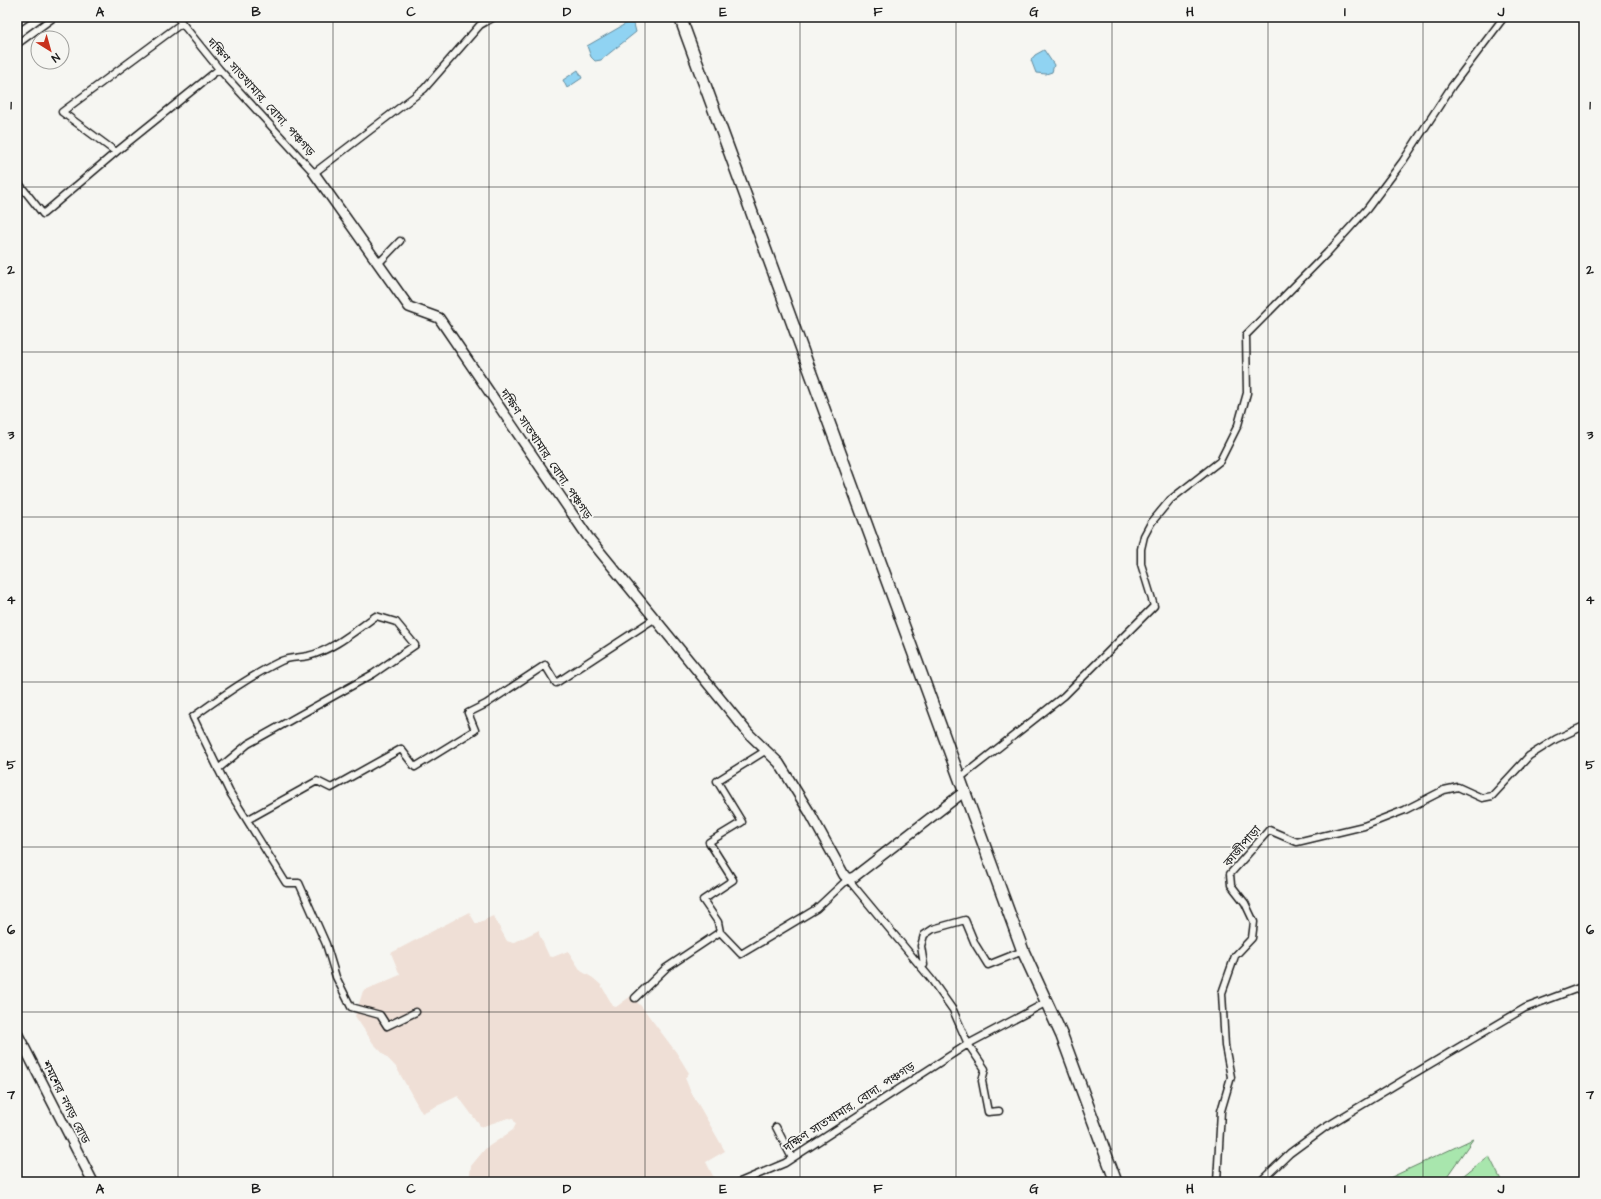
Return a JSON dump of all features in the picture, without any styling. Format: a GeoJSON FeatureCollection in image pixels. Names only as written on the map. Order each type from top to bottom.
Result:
{"type":"FeatureCollection","features":[{"type":"Feature","properties":{"kind":"highway"},"geometry":{"type":"LineString","coordinates":[[680,17],[1023,950],[1062,1036],[1116,1182]]}},
{"type":"Feature","properties":{"kind":"street"},"geometry":{"type":"LineString","coordinates":[[17,24],[26,17]]}},
{"type":"Feature","properties":{"kind":"street"},"geometry":{"type":"LineString","coordinates":[[17,44],[54,17]]}},
{"type":"Feature","properties":{"kind":"street","name":"দক্ষিণ সাতখামার, বোদা, পঞ্চগড়"},"geometry":{"type":"LineString","coordinates":[[177,17],[219,69],[314,173],[409,307],[439,318],[588,537],[749,734],[779,763],[810,813],[844,876],[931,979],[952,1010],[968,1044],[985,1069],[982,1081],[988,1112],[999,1111]]}},
{"type":"Feature","properties":{"kind":"street","name":"দক্ষিণ সাতখামার, বোদা, পঞ্চগড়"},"geometry":{"type":"LineString","coordinates":[[314,173],[424,89],[480,25],[494,17]]}},
{"type":"Feature","properties":{"kind":"street"},"geometry":{"type":"LineString","coordinates":[[960,778],[1064,696],[1154,606],[1141,564],[1141,550],[1144,536],[1151,523],[1170,500],[1220,461],[1238,425],[1247,393],[1246,335],[1327,253],[1367,209],[1403,161],[1452,86],[1504,17]]}},
{"type":"Feature","properties":{"kind":"street"},"geometry":{"type":"LineString","coordinates":[[116,152],[62,112],[182,23]]}},
{"type":"Feature","properties":{"kind":"street"},"geometry":{"type":"LineString","coordinates":[[17,181],[43,214],[116,152],[219,69]]}},
{"type":"Feature","properties":{"kind":"street"},"geometry":{"type":"LineString","coordinates":[[378,264],[400,241]]}},
{"type":"Feature","properties":{"kind":"street"},"geometry":{"type":"LineString","coordinates":[[218,769],[248,744],[374,674],[415,645],[396,622],[376,616],[339,642],[308,656],[294,656],[281,661],[232,690],[193,717],[229,792],[286,883],[299,883],[326,944],[336,977],[351,1007],[380,1015],[387,1026],[416,1012]]}},
{"type":"Feature","properties":{"kind":"street"},"geometry":{"type":"LineString","coordinates":[[247,820],[317,781],[331,788],[401,749],[415,767],[475,730],[468,713],[486,704],[545,665],[556,683],[654,619]]}},
{"type":"Feature","properties":{"kind":"street","name":"কাজীপাড়া"},"geometry":{"type":"LineString","coordinates":[[1217,1182],[1221,1111],[1230,1076],[1225,1046],[1222,993],[1235,956],[1252,938],[1254,922],[1245,903],[1231,885],[1230,874],[1269,830],[1297,842],[1364,826],[1405,810],[1444,790],[1458,787],[1482,798],[1492,796],[1529,756],[1556,739],[1584,726]]}},
{"type":"Feature","properties":{"kind":"street"},"geometry":{"type":"LineString","coordinates":[[765,751],[717,781],[742,822],[710,842],[733,880],[703,900],[718,922],[720,932],[741,954],[816,909],[848,879],[854,877],[965,792]]}},
{"type":"Feature","properties":{"kind":"street"},"geometry":{"type":"LineString","coordinates":[[924,965],[921,946],[924,935],[933,929],[965,920],[975,944],[988,965],[1023,950]]}},
{"type":"Feature","properties":{"kind":"street"},"geometry":{"type":"LineString","coordinates":[[635,998],[666,968],[720,932]]}},
{"type":"Feature","properties":{"kind":"street"},"geometry":{"type":"LineString","coordinates":[[1261,1181],[1290,1153],[1324,1128],[1410,1076],[1525,1008],[1584,986]]}},
{"type":"Feature","properties":{"kind":"street","name":"দক্ষিণ সাতখামার, বোদা, পঞ্চগড়"},"geometry":{"type":"LineString","coordinates":[[740,1182],[792,1158],[968,1044],[1047,1002]]}},
{"type":"Feature","properties":{"kind":"street","name":"শমশের নগড় রোড"},"geometry":{"type":"LineString","coordinates":[[17,1034],[93,1182]]}},
{"type":"Feature","properties":{"kind":"street"},"geometry":{"type":"LineString","coordinates":[[776,1127],[792,1158]]}},
{"type":"Feature","properties":{"kind":"shaded area"},"geometry":{"type":"Polygon","coordinates":[[[469,912],[476,924],[493,916],[507,941],[513,943],[539,930],[539,934],[549,956],[553,957],[568,951],[581,971],[601,985],[613,1006],[616,1007],[631,996],[642,1007],[676,1052],[689,1073],[685,1078],[690,1090],[725,1151],[706,1162],[716,1182],[469,1182],[471,1166],[485,1149],[513,1130],[516,1124],[513,1119],[508,1118],[481,1127],[458,1096],[422,1113],[396,1067],[373,1043],[355,1016],[363,991],[400,975],[391,953],[469,912]]]}},
{"type":"Feature","properties":{"kind":"green space"},"geometry":{"type":"Polygon","coordinates":[[[1473,1139],[1443,1182],[1381,1182],[1473,1139]]]}},
{"type":"Feature","properties":{"kind":"green space"},"geometry":{"type":"Polygon","coordinates":[[[1489,1156],[1502,1182],[1456,1182],[1456,1181],[1489,1156]]]}},
{"type":"Feature","properties":{"kind":"water"},"geometry":{"type":"Polygon","coordinates":[[[627,23],[634,24],[636,32],[601,60],[595,61],[591,57],[587,46],[627,23]]]}},
{"type":"Feature","properties":{"kind":"water"},"geometry":{"type":"Polygon","coordinates":[[[1044,50],[1054,65],[1052,72],[1046,74],[1036,73],[1031,60],[1035,55],[1044,50]]]}},
{"type":"Feature","properties":{"kind":"water"},"geometry":{"type":"Polygon","coordinates":[[[578,70],[582,78],[567,88],[563,80],[578,70]]]}}]}
